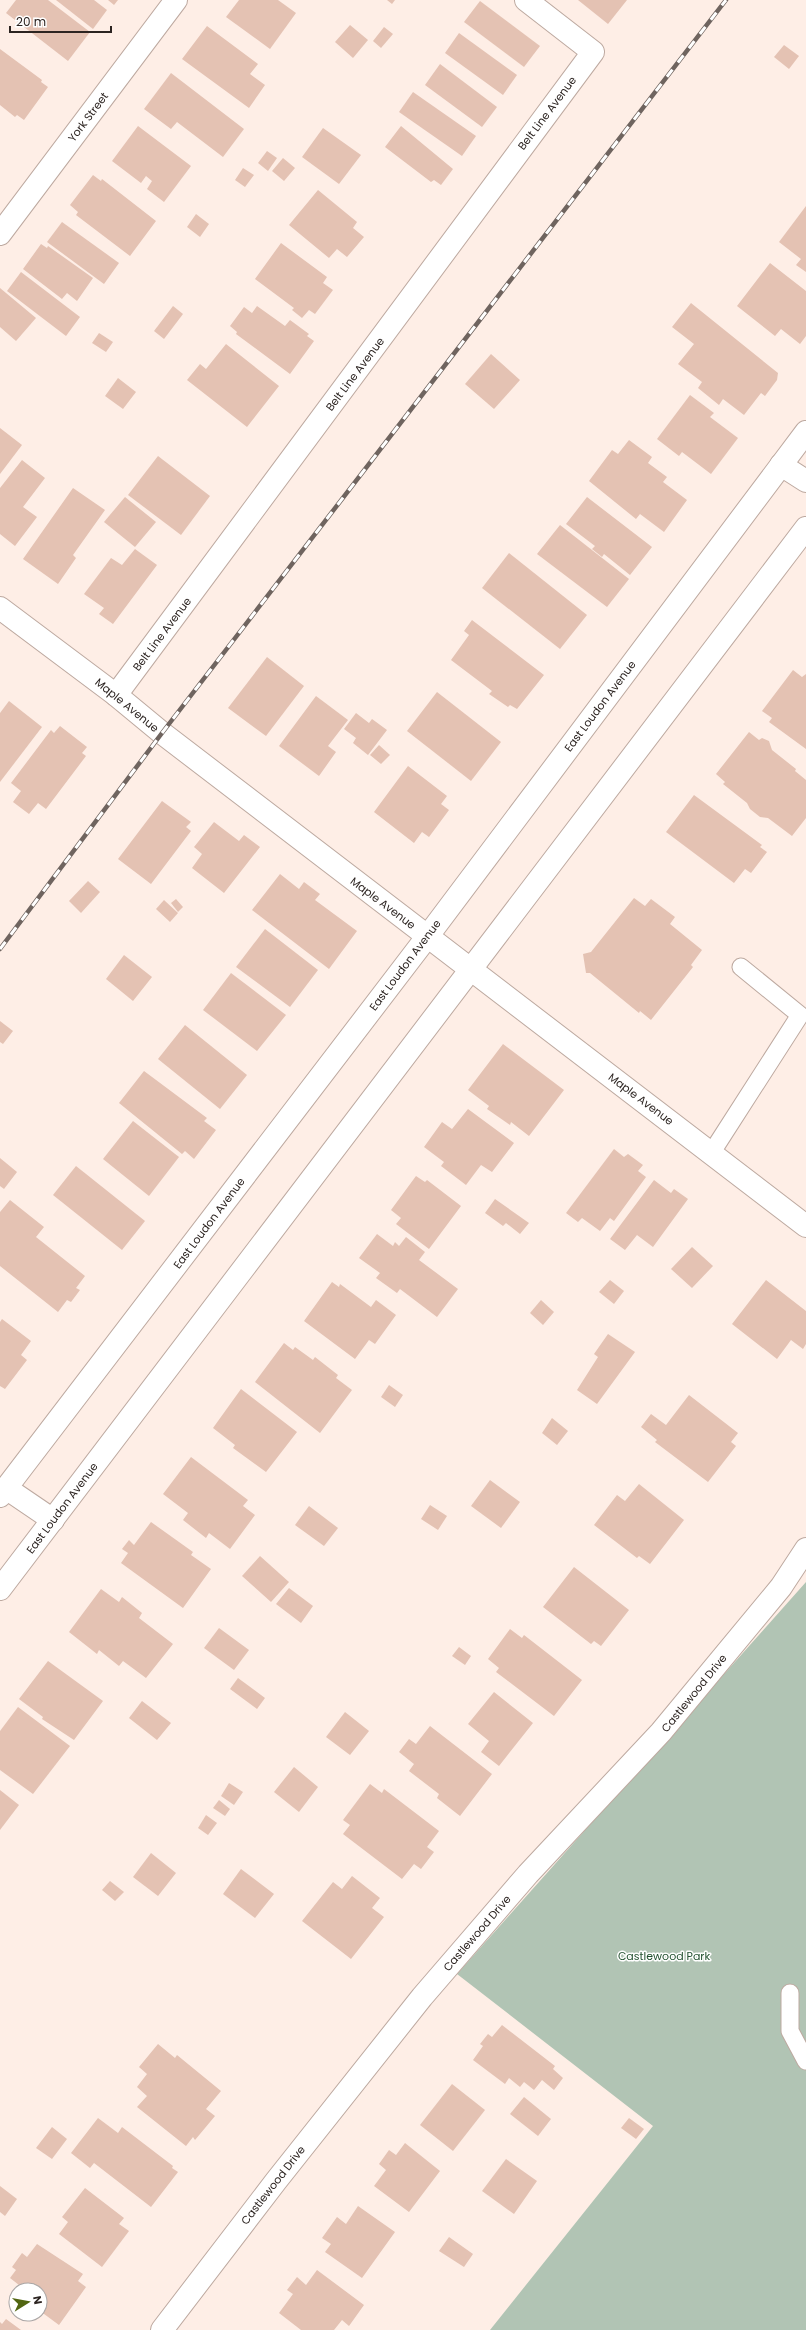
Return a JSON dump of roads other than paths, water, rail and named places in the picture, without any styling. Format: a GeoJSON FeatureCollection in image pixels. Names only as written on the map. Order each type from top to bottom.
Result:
{"type":"FeatureCollection","features":[{"type":"Feature","properties":{"kind":"street","name":"York Street"},"geometry":{"type":"LineString","coordinates":[[0,234],[176,0]]}},
{"type":"Feature","properties":{"kind":"street","name":"Belt Line Avenue"},"geometry":{"type":"LineString","coordinates":[[116,695],[593,52],[526,0]]}},
{"type":"Feature","properties":{"kind":"street","name":"East Loudon Avenue"},"geometry":{"type":"LineString","coordinates":[[3,1492],[427,937],[806,432]]}},
{"type":"Feature","properties":{"kind":"street"},"geometry":{"type":"LineString","coordinates":[[781,465],[806,481]]}},
{"type":"Feature","properties":{"kind":"street","name":"East Loudon Avenue"},"geometry":{"type":"LineString","coordinates":[[0,1589],[806,528]]}},
{"type":"Feature","properties":{"kind":"street","name":"Maple Avenue"},"geometry":{"type":"LineString","coordinates":[[0,608],[116,695],[162,733],[470,971],[712,1152],[806,1226]]}},
{"type":"Feature","properties":{"kind":"street"},"geometry":{"type":"LineString","coordinates":[[3,1492],[53,1520]]}},
{"type":"Feature","properties":{"kind":"street","name":"Castlewood Drive"},"geometry":{"type":"LineString","coordinates":[[162,2330],[276,2181],[422,1997],[528,1874],[661,1732],[781,1587],[806,1549]]}},
{"type":"Feature","properties":{"kind":"lane"},"geometry":{"type":"LineString","coordinates":[[712,1152],[800,1015],[741,968]]}},
{"type":"Feature","properties":{"kind":"lane"},"geometry":{"type":"LineString","coordinates":[[790,1992],[790,2031],[806,2061]]}},
{"type":"Feature","properties":{"kind":"railway"},"geometry":{"type":"LineString","coordinates":[[0,949],[162,733],[726,0]]}},
{"type":"Feature","properties":{"kind":"park label","name":"Castlewood Park"},"geometry":{"type":"Point","coordinates":[664,1956]}}]}
